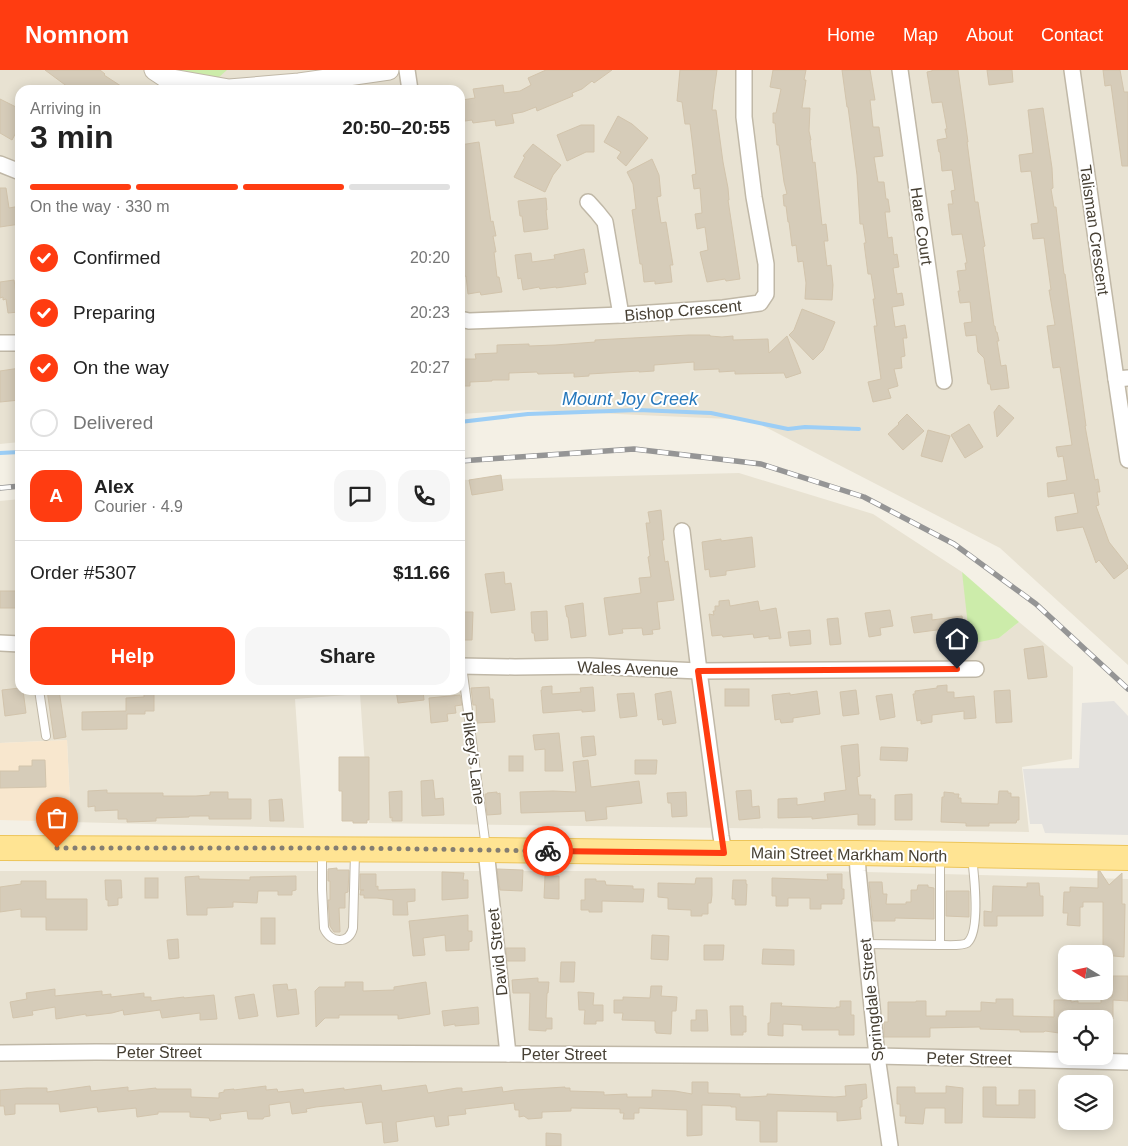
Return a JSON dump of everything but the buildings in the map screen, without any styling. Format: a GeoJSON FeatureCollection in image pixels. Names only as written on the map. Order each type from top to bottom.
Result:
{"type":"FeatureCollection","features":[{"type":"Feature","properties":{"kind":"main road","name":"Main Street Markham North"},"geometry":{"type":"LineString","coordinates":[[0,848],[356,848],[1128,858]]}},
{"type":"Feature","properties":{"kind":"street"},"geometry":{"type":"LineString","coordinates":[[154,70],[166,78],[210,85]]}},
{"type":"Feature","properties":{"kind":"street"},"geometry":{"type":"LineString","coordinates":[[288,85],[389,70]]}},
{"type":"Feature","properties":{"kind":"street"},"geometry":{"type":"LineString","coordinates":[[408,70],[410,85]]}},
{"type":"Feature","properties":{"kind":"street","name":"Bishop Crescent"},"geometry":{"type":"LineString","coordinates":[[465,320],[621,315],[723,308],[760,303],[766,294],[766,264],[754,197],[744,117],[744,70]]}},
{"type":"Feature","properties":{"kind":"street","name":"Hare Court"},"geometry":{"type":"LineString","coordinates":[[900,70],[944,381]]}},
{"type":"Feature","properties":{"kind":"street","name":"Talisman Crescent"},"geometry":{"type":"LineString","coordinates":[[1072,70],[1122,378],[1128,460]]}},
{"type":"Feature","properties":{"kind":"street"},"geometry":{"type":"LineString","coordinates":[[0,164],[15,170]]}},
{"type":"Feature","properties":{"kind":"street"},"geometry":{"type":"LineString","coordinates":[[588,202],[605,222],[621,315]]}},
{"type":"Feature","properties":{"kind":"street"},"geometry":{"type":"LineString","coordinates":[[0,343],[15,343]]}},
{"type":"Feature","properties":{"kind":"street"},"geometry":{"type":"LineString","coordinates":[[682,531],[698,671],[724,853]]}},
{"type":"Feature","properties":{"kind":"street"},"geometry":{"type":"LineString","coordinates":[[0,643],[15,644]]}},
{"type":"Feature","properties":{"kind":"street","name":"Wales Avenue"},"geometry":{"type":"LineString","coordinates":[[465,666],[589,666],[698,671],[976,669]]}},
{"type":"Feature","properties":{"kind":"street","name":"David Street"},"geometry":{"type":"LineString","coordinates":[[486,850],[508,1054]]}},
{"type":"Feature","properties":{"kind":"street","name":"Springdale Street"},"geometry":{"type":"LineString","coordinates":[[857,853],[877,1056],[890,1146]]}},
{"type":"Feature","properties":{"kind":"street","name":"Peter Street"},"geometry":{"type":"LineString","coordinates":[[0,1053],[877,1056],[1128,1062]]}},
{"type":"Feature","properties":{"kind":"lane"},"geometry":{"type":"LineString","coordinates":[[40,695],[46,736]]}},
{"type":"Feature","properties":{"kind":"lane","name":"Pilkey's Lane"},"geometry":{"type":"LineString","coordinates":[[465,695],[486,850]]}},
{"type":"Feature","properties":{"kind":"lane"},"geometry":{"type":"LineString","coordinates":[[322,849],[324,928],[326,934],[337,940],[349,937],[352,933],[356,848]]}},
{"type":"Feature","properties":{"kind":"lane"},"geometry":{"type":"LineString","coordinates":[[940,855],[940,945]]}},
{"type":"Feature","properties":{"kind":"lane"},"geometry":{"type":"LineString","coordinates":[[865,944],[965,945],[969,942],[976,915],[972,855]]}},
{"type":"Feature","properties":{"kind":"shaded area"},"geometry":{"type":"Polygon","coordinates":[[[0,70],[1128,70],[1128,665],[1000,548],[752,420],[528,410],[465,414],[465,85],[15,85],[15,442],[0,444],[0,70]]]}},
{"type":"Feature","properties":{"kind":"shaded area"},"geometry":{"type":"Polygon","coordinates":[[[739,473],[873,514],[962,572],[964,582],[999,638],[1019,622],[1073,667],[1072,759],[1022,767],[1029,832],[369,823],[360,695],[465,695],[465,480],[739,473]]]}},
{"type":"Feature","properties":{"kind":"shaded area"},"geometry":{"type":"Polygon","coordinates":[[[15,500],[15,695],[347,695],[295,699],[304,828],[71,822],[67,740],[0,743],[0,501],[15,500]]]}},
{"type":"Feature","properties":{"kind":"shaded area"},"geometry":{"type":"Polygon","coordinates":[[[1114,701],[1128,716],[1128,835],[1045,833],[1042,824],[1030,824],[1023,769],[1079,768],[1082,703],[1114,701]]]}},
{"type":"Feature","properties":{"kind":"shaded area"},"geometry":{"type":"Polygon","coordinates":[[[67,740],[71,822],[0,820],[0,743],[67,740]]]}},
{"type":"Feature","properties":{"kind":"shaded area"},"geometry":{"type":"Polygon","coordinates":[[[0,871],[829,871],[1128,879],[1128,1146],[0,1146],[0,871]]]}},
{"type":"Feature","properties":{"kind":"green space"},"geometry":{"type":"Polygon","coordinates":[[[180,70],[227,70],[218,78],[180,70]]]}},
{"type":"Feature","properties":{"kind":"green space"},"geometry":{"type":"Polygon","coordinates":[[[962,572],[1019,622],[999,638],[970,644],[962,572]]]}},
{"type":"Feature","properties":{"kind":"waterway","name":"Mount Joy Creek"},"geometry":{"type":"LineString","coordinates":[[465,421],[528,414],[638,410],[711,413],[788,429],[805,427],[859,429]]}},
{"type":"Feature","properties":{"kind":"waterway","name":"Mount Joy Creek"},"geometry":{"type":"LineString","coordinates":[[0,453],[15,452]]}},
{"type":"Feature","properties":{"kind":"railway"},"geometry":{"type":"LineString","coordinates":[[465,461],[634,449],[761,464],[864,497],[954,544],[1036,604],[1128,689]]}},
{"type":"Feature","properties":{"kind":"railway"},"geometry":{"type":"LineString","coordinates":[[0,488],[15,486]]}},
{"type":"Feature","properties":{"kind":"way so far"},"geometry":{"type":"LineString","coordinates":[[57,848],[356,848],[548,851]]}},
{"type":"Feature","properties":{"kind":"route"},"geometry":{"type":"LineString","coordinates":[[548,851],[724,853],[698,671],[957,669]]}}]}
